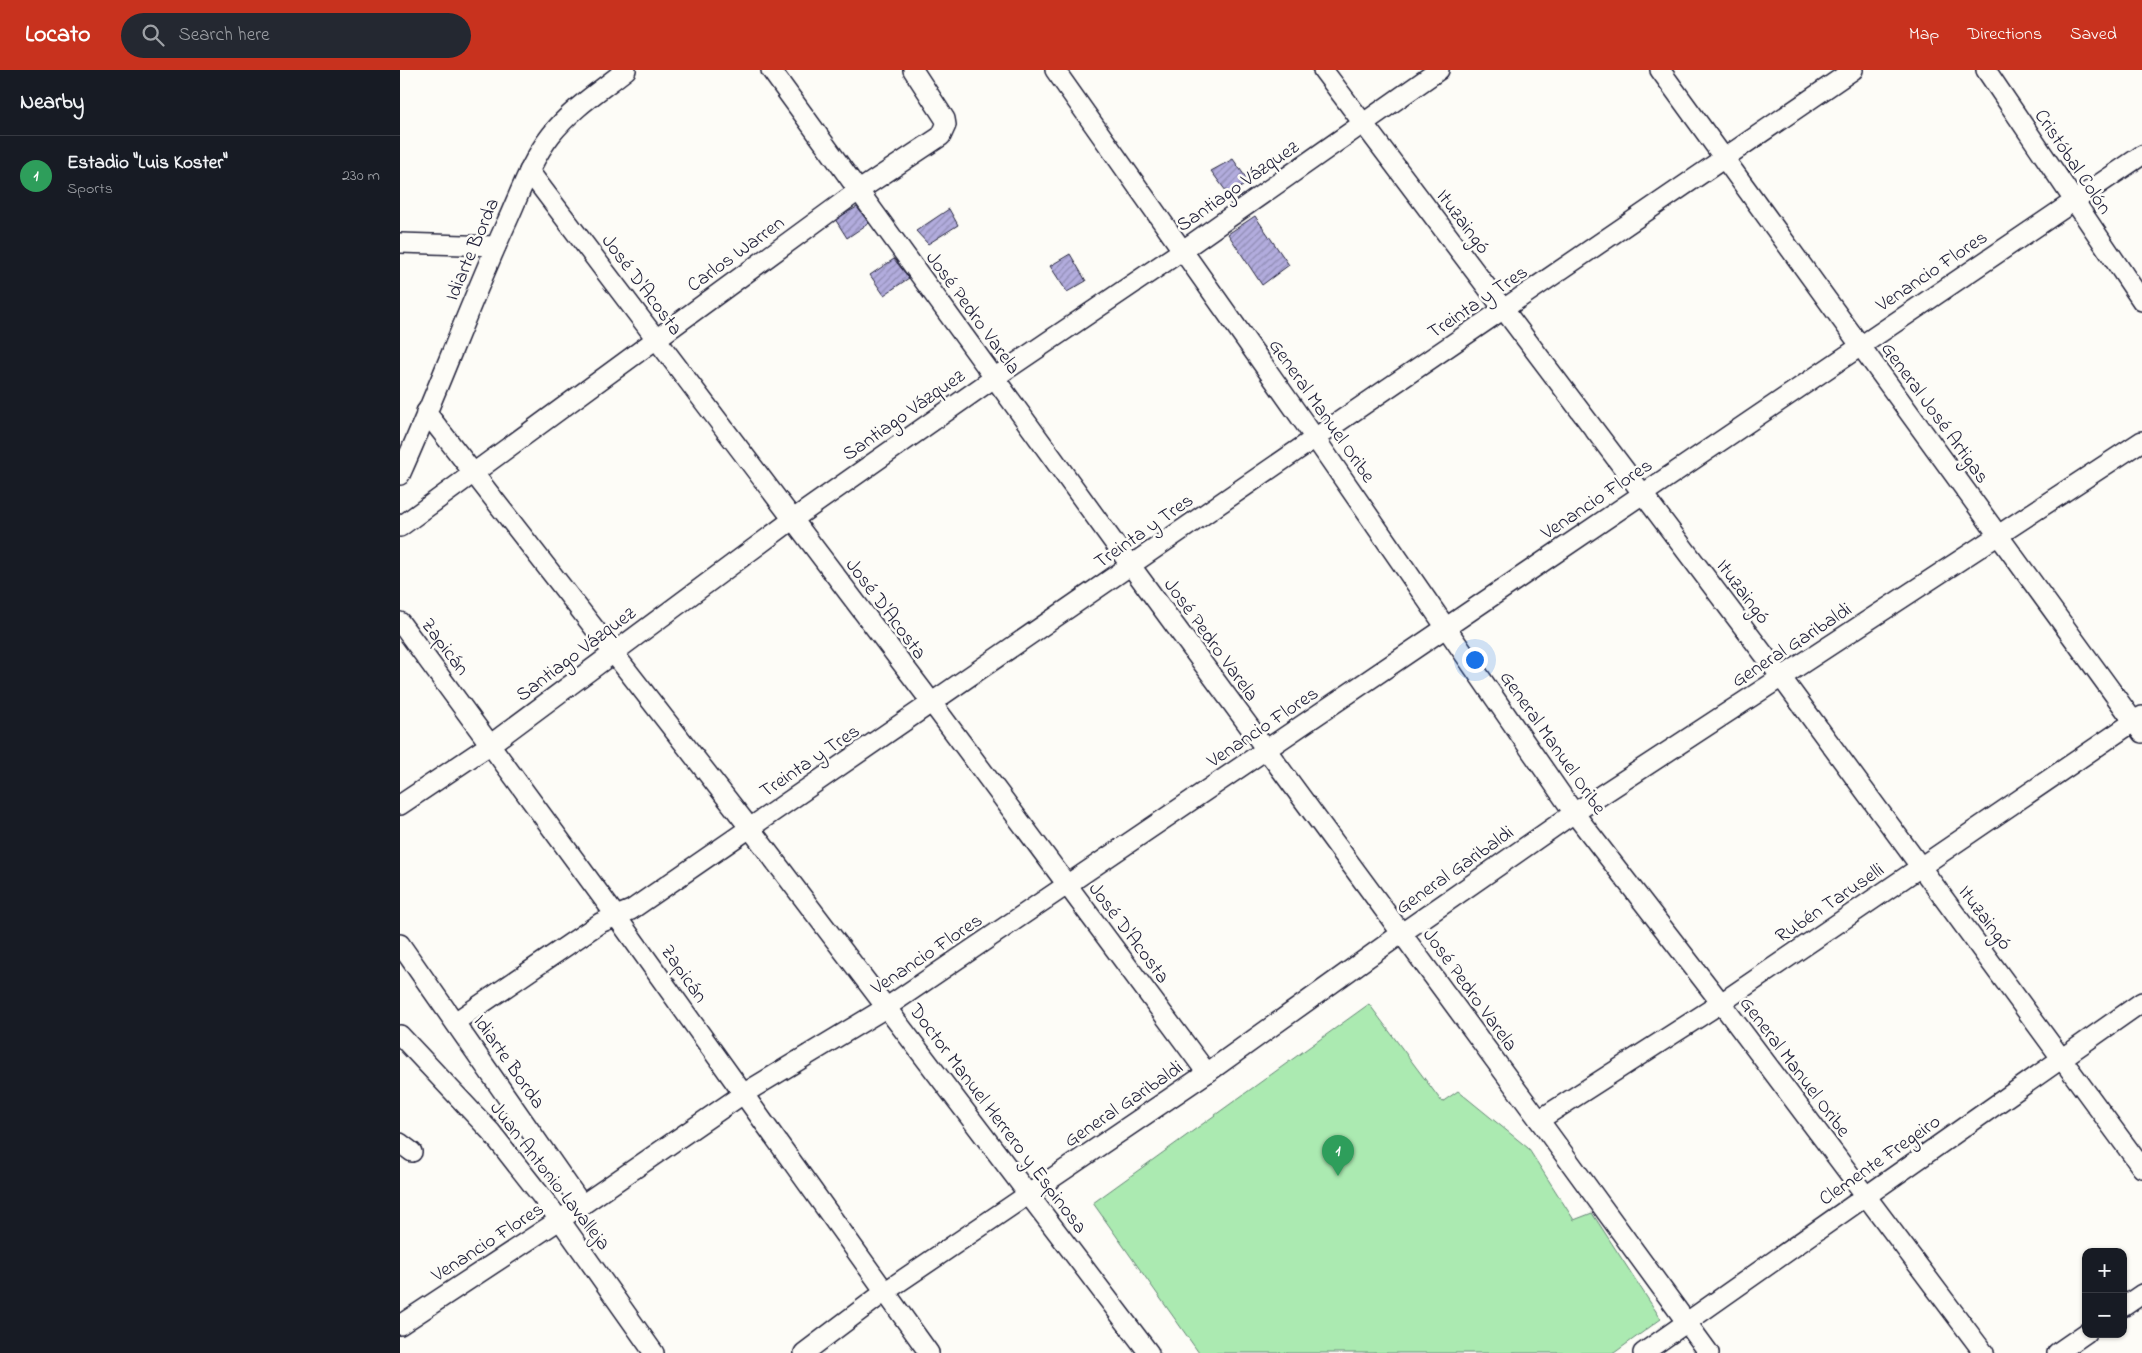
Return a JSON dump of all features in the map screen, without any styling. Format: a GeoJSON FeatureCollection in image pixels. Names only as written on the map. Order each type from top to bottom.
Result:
{"type":"FeatureCollection","features":[{"type":"Feature","properties":{"kind":"street","name":"Idiarte Borda"},"geometry":{"type":"LineString","coordinates":[[400,475],[529,171],[552,134],[568,116],[626,70]]}},
{"type":"Feature","properties":{"kind":"street","name":"Carlos Warren"},"geometry":{"type":"LineString","coordinates":[[400,527],[858,191],[940,136],[946,125],[942,113],[913,70]]}},
{"type":"Feature","properties":{"kind":"street","name":"General Manuel Oribe"},"geometry":{"type":"LineString","coordinates":[[1055,70],[1315,438],[1574,813],[1721,1003],[1984,1353]]}},
{"type":"Feature","properties":{"kind":"street","name":"Ituzaingó"},"geometry":{"type":"LineString","coordinates":[[1323,70],[1781,677],[2142,1168]]}},
{"type":"Feature","properties":{"kind":"street","name":"Santiago Vázquez"},"geometry":{"type":"LineString","coordinates":[[400,805],[491,744],[792,520],[994,378],[1183,250],[1439,70]]}},
{"type":"Feature","properties":{"kind":"street","name":"General José Artigas"},"geometry":{"type":"LineString","coordinates":[[1660,70],[1859,346],[2139,724]]}},
{"type":"Feature","properties":{"kind":"street","name":"Treinta y Tres"},"geometry":{"type":"LineString","coordinates":[[455,1022],[600,923],[631,910],[1853,70]]}},
{"type":"Feature","properties":{"kind":"street","name":"Cristóbal Colón"},"geometry":{"type":"LineString","coordinates":[[1986,70],[2142,301]]}},
{"type":"Feature","properties":{"kind":"street","name":"José Pedro Varela"},"geometry":{"type":"LineString","coordinates":[[774,71],[858,191],[1131,566],[1709,1353]]}},
{"type":"Feature","properties":{"kind":"street","name":"Venancio Flores"},"geometry":{"type":"LineString","coordinates":[[400,1325],[560,1220],[743,1094],[887,1007],[2142,155]]}},
{"type":"Feature","properties":{"kind":"street","name":"José D'Acosta"},"geometry":{"type":"LineString","coordinates":[[529,171],[932,704],[1207,1073]]}},
{"type":"Feature","properties":{"kind":"street"},"geometry":{"type":"LineString","coordinates":[[400,243],[496,246]]}},
{"type":"Feature","properties":{"kind":"street","name":"Doctor Manuel Herrero y Espinosa"},"geometry":{"type":"LineString","coordinates":[[426,412],[750,827],[1149,1353]]}},
{"type":"Feature","properties":{"kind":"street","name":"General Garibaldi"},"geometry":{"type":"LineString","coordinates":[[804,1353],[886,1291],[1207,1073],[1402,933],[1574,813],[2142,441]]}},
{"type":"Feature","properties":{"kind":"street","name":"Zapicán"},"geometry":{"type":"LineString","coordinates":[[400,622],[616,916],[929,1353]]}},
{"type":"Feature","properties":{"kind":"street","name":"Rubén Taruselli"},"geometry":{"type":"LineString","coordinates":[[1539,1120],[1721,1003],[1920,866],[2139,724]]}},
{"type":"Feature","properties":{"kind":"street","name":"Idiarte Borda"},"geometry":{"type":"LineString","coordinates":[[400,944],[582,1205]]}},
{"type":"Feature","properties":{"kind":"street","name":"Clemente Fregeiro"},"geometry":{"type":"LineString","coordinates":[[1643,1353],[2142,1002]]}},
{"type":"Feature","properties":{"kind":"street","name":"Juan Antonio Lavalleja"},"geometry":{"type":"LineString","coordinates":[[400,1035],[492,1132],[560,1220],[654,1353]]}},
{"type":"Feature","properties":{"kind":"street"},"geometry":{"type":"LineString","coordinates":[[492,1132],[518,1113]]}},
{"type":"Feature","properties":{"kind":"street"},"geometry":{"type":"LineString","coordinates":[[2127,1304],[2142,1294]]}},
{"type":"Feature","properties":{"kind":"street"},"geometry":{"type":"LineString","coordinates":[[2057,1353],[2082,1336]]}},
{"type":"Feature","properties":{"kind":"green space"},"geometry":{"type":"Polygon","coordinates":[[[1369,1004],[1442,1102],[1458,1091],[1528,1148],[1574,1220],[1592,1213],[1661,1319],[1614,1353],[1199,1353],[1093,1203],[1369,1004]]]}},
{"type":"Feature","properties":{"kind":"building"},"geometry":{"type":"Polygon","coordinates":[[[1233,159],[1249,182],[1229,195],[1211,171],[1233,159]]]}},
{"type":"Feature","properties":{"kind":"building"},"geometry":{"type":"Polygon","coordinates":[[[857,207],[869,223],[847,238],[835,219],[857,207]]]}},
{"type":"Feature","properties":{"kind":"building"},"geometry":{"type":"Polygon","coordinates":[[[949,209],[958,225],[928,244],[916,231],[949,209]]]}},
{"type":"Feature","properties":{"kind":"building"},"geometry":{"type":"Polygon","coordinates":[[[1255,216],[1289,265],[1262,285],[1228,234],[1255,216]]]}},
{"type":"Feature","properties":{"kind":"building"},"geometry":{"type":"Polygon","coordinates":[[[1070,254],[1086,281],[1067,292],[1050,266],[1070,254]]]}},
{"type":"Feature","properties":{"kind":"building"},"geometry":{"type":"Polygon","coordinates":[[[894,259],[909,278],[884,295],[870,275],[894,259]]]}},
{"type":"Feature","properties":{"kind":"place","name":"Estadio \"Luis Koster\""},"geometry":{"type":"Point","coordinates":[1338,1176]}}]}
